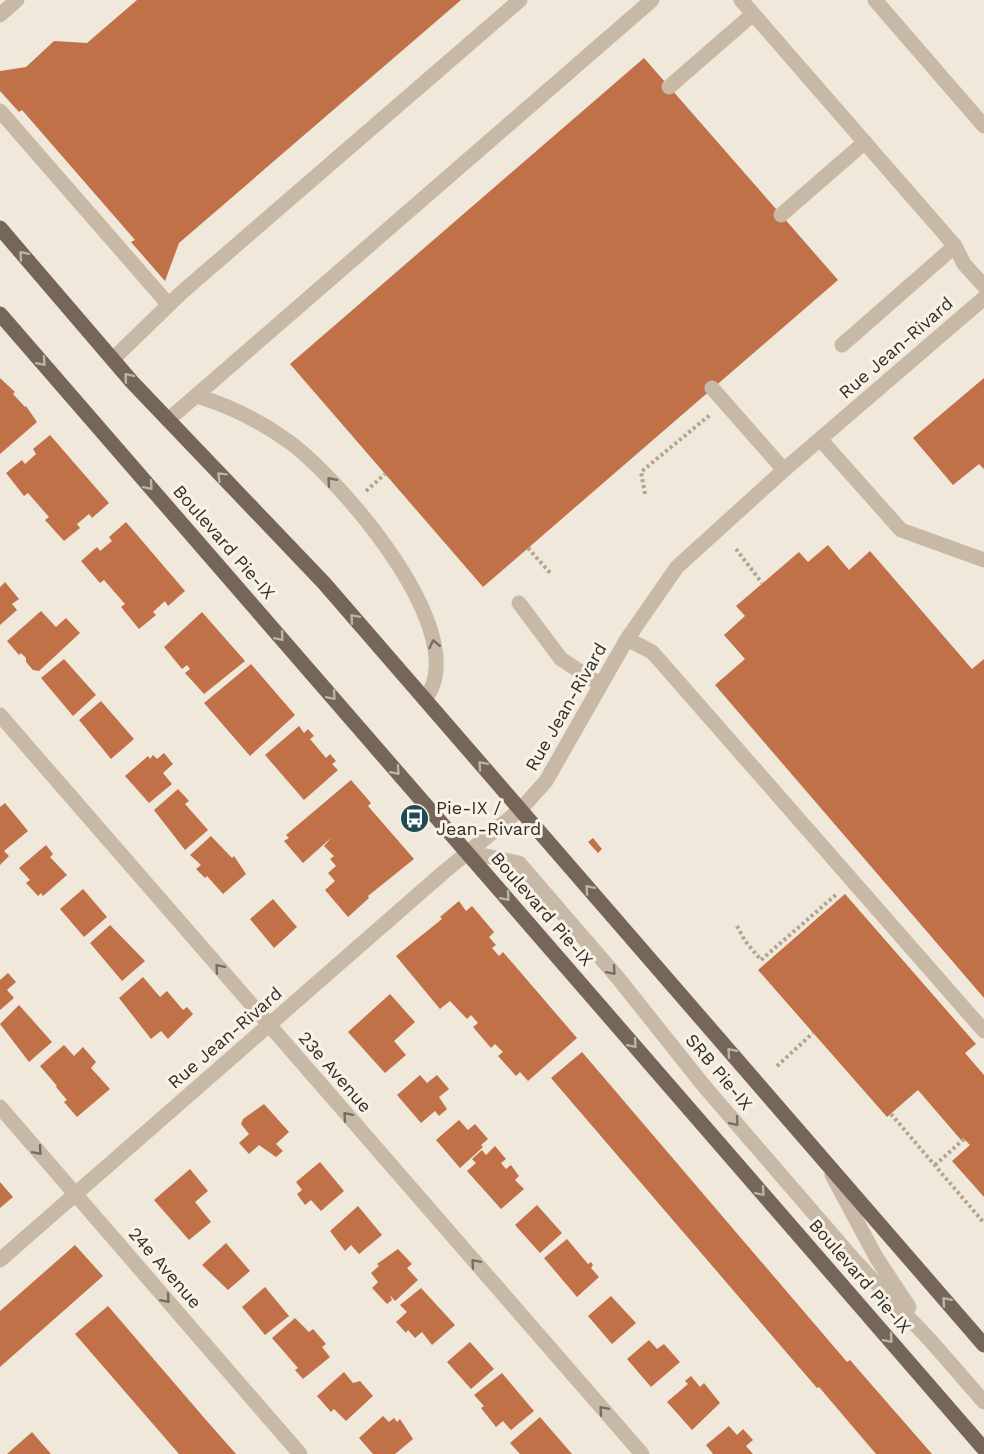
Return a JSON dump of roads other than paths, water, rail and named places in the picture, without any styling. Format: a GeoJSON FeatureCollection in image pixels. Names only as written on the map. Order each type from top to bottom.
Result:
{"type":"FeatureCollection","features":[{"type":"Feature","properties":{"kind":"main road"},"geometry":{"type":"LineString","coordinates":[[0,228],[168,420],[289,545],[425,699],[984,1345]]}},
{"type":"Feature","properties":{"kind":"main road","name":"Boulevard Pie-IX"},"geometry":{"type":"LineString","coordinates":[[0,314],[984,1449]]}},
{"type":"Feature","properties":{"kind":"street"},"geometry":{"type":"LineString","coordinates":[[0,15],[17,0]]}},
{"type":"Feature","properties":{"kind":"street"},"geometry":{"type":"LineString","coordinates":[[113,359],[169,305],[520,0]]}},
{"type":"Feature","properties":{"kind":"street"},"geometry":{"type":"LineString","coordinates":[[168,420],[652,0]]}},
{"type":"Feature","properties":{"kind":"street"},"geometry":{"type":"LineString","coordinates":[[741,0],[955,246],[964,264],[984,286]]}},
{"type":"Feature","properties":{"kind":"street"},"geometry":{"type":"LineString","coordinates":[[875,0],[984,126]]}},
{"type":"Feature","properties":{"kind":"street"},"geometry":{"type":"LineString","coordinates":[[669,87],[753,14]]}},
{"type":"Feature","properties":{"kind":"street"},"geometry":{"type":"LineString","coordinates":[[0,111],[169,305]]}},
{"type":"Feature","properties":{"kind":"street"},"geometry":{"type":"LineString","coordinates":[[781,215],[865,142]]}},
{"type":"Feature","properties":{"kind":"street"},"geometry":{"type":"LineString","coordinates":[[842,345],[955,246]]}},
{"type":"Feature","properties":{"kind":"street","name":"Rue Jean-Rivard"},"geometry":{"type":"LineString","coordinates":[[0,1260],[468,852],[521,809],[546,781],[627,639],[677,567],[784,470],[984,298]]}},
{"type":"Feature","properties":{"kind":"street"},"geometry":{"type":"LineString","coordinates":[[712,388],[784,470]]}},
{"type":"Feature","properties":{"kind":"street"},"geometry":{"type":"LineString","coordinates":[[197,396],[251,418],[288,441],[322,471],[376,534],[417,596],[434,642],[437,673],[431,691],[425,699]]}},
{"type":"Feature","properties":{"kind":"street"},"geometry":{"type":"LineString","coordinates":[[820,439],[901,530],[984,560]]}},
{"type":"Feature","properties":{"kind":"street"},"geometry":{"type":"LineString","coordinates":[[519,603],[561,659],[601,685]]}},
{"type":"Feature","properties":{"kind":"street"},"geometry":{"type":"LineString","coordinates":[[627,639],[652,652],[984,1031]]}},
{"type":"Feature","properties":{"kind":"street","name":"23e Avenue"},"geometry":{"type":"LineString","coordinates":[[0,715],[642,1454]]}},
{"type":"Feature","properties":{"kind":"street","name":"SRB Pie-IX"},"geometry":{"type":"LineString","coordinates":[[468,852],[519,863],[618,978],[704,1086],[855,1261],[930,1340],[984,1402]]}},
{"type":"Feature","properties":{"kind":"street","name":"24e Avenue"},"geometry":{"type":"LineString","coordinates":[[0,1107],[300,1454]]}},
{"type":"Feature","properties":{"kind":"street","name":"SRB Pie-IX"},"geometry":{"type":"LineString","coordinates":[[824,1160],[876,1257],[930,1340]]}},
{"type":"Feature","properties":{"kind":"place","name":"Pie-IX / Jean-Rivard"},"geometry":{"type":"Point","coordinates":[415,818]}}]}
